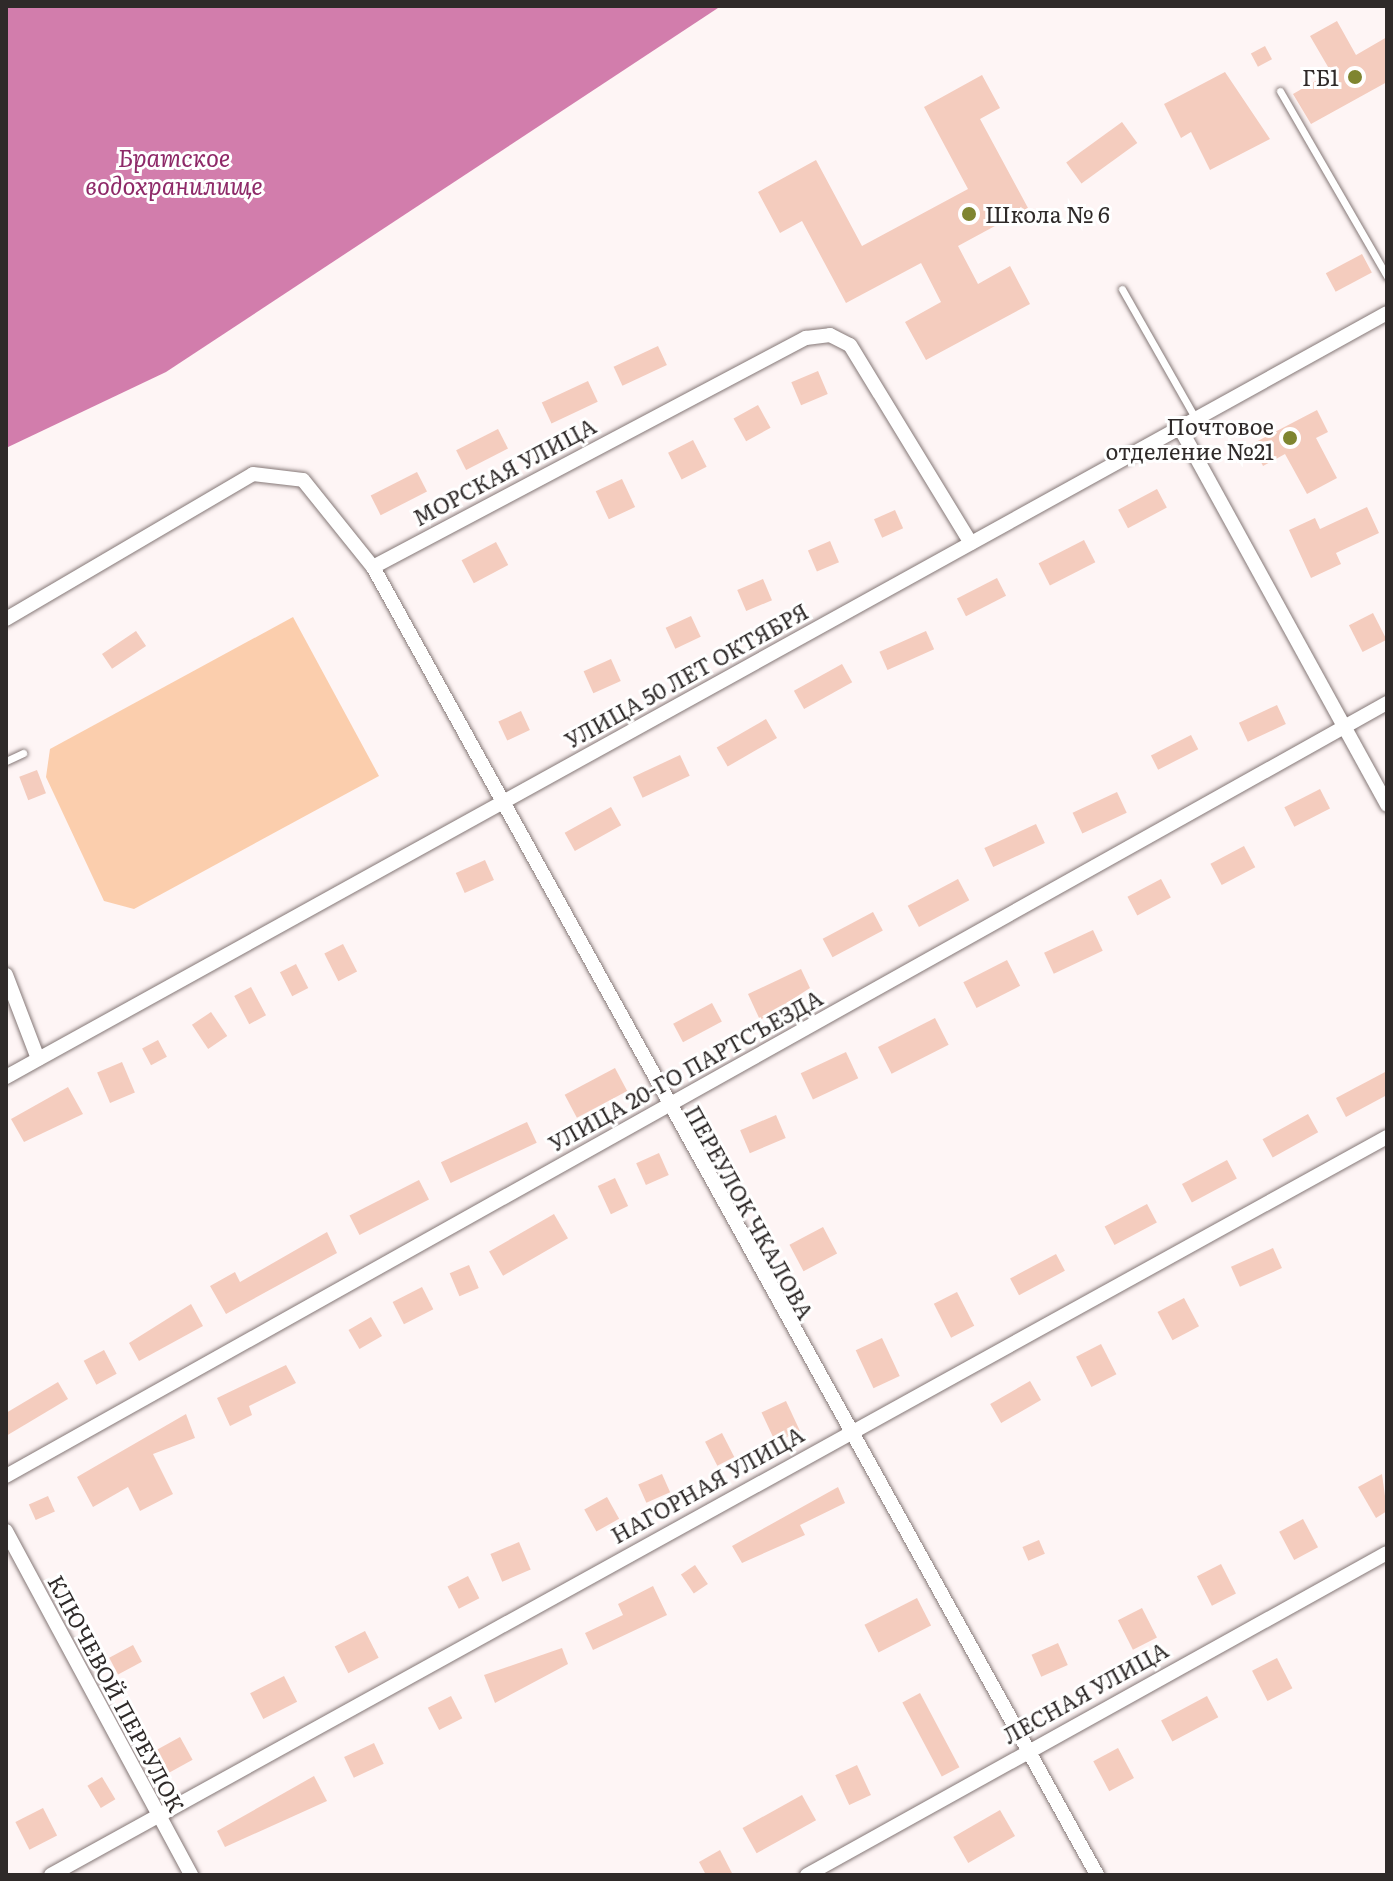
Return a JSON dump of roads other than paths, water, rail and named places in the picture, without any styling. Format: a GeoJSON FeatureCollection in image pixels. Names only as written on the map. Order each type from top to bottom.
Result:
{"type":"FeatureCollection","features":[{"type":"Feature","properties":{"kind":"street","name":"УЛИЦА 50 ЛЕТ ОКТЯБРЯ"},"geometry":{"type":"LineString","coordinates":[[6,1077],[1387,313]]}},
{"type":"Feature","properties":{"kind":"street","name":"МОРСКАЯ УЛИЦА"},"geometry":{"type":"LineString","coordinates":[[373,567],[806,338],[830,335],[850,345],[971,543]]}},
{"type":"Feature","properties":{"kind":"street"},"geometry":{"type":"LineString","coordinates":[[1180,428],[1387,805]]}},
{"type":"Feature","properties":{"kind":"street"},"geometry":{"type":"LineString","coordinates":[[6,619],[253,474],[303,480],[373,567]]}},
{"type":"Feature","properties":{"kind":"street","name":"ПЕРЕУЛОК ЧКАЛОВА"},"geometry":{"type":"LineString","coordinates":[[373,567],[504,800],[665,1106],[1097,1875]]}},
{"type":"Feature","properties":{"kind":"street","name":"УЛИЦА 20-ГО ПАРТСЪЕЗДА"},"geometry":{"type":"LineString","coordinates":[[6,1476],[1387,703]]}},
{"type":"Feature","properties":{"kind":"street"},"geometry":{"type":"LineString","coordinates":[[6,975],[38,1059]]}},
{"type":"Feature","properties":{"kind":"street","name":"НАГОРНАЯ УЛИЦА"},"geometry":{"type":"LineString","coordinates":[[51,1875],[847,1431],[1387,1137]]}},
{"type":"Feature","properties":{"kind":"street","name":"КЛЮЧЕВОЙ ПЕРЕУЛОК"},"geometry":{"type":"LineString","coordinates":[[6,1531],[191,1875]]}},
{"type":"Feature","properties":{"kind":"street","name":"ЛЕСНАЯ УЛИЦА"},"geometry":{"type":"LineString","coordinates":[[807,1875],[1026,1749],[1387,1553]]}},
{"type":"Feature","properties":{"kind":"lane"},"geometry":{"type":"LineString","coordinates":[[1280,91],[1387,276]]}},
{"type":"Feature","properties":{"kind":"lane"},"geometry":{"type":"LineString","coordinates":[[1122,289],[1196,419]]}},
{"type":"Feature","properties":{"kind":"lane"},"geometry":{"type":"LineString","coordinates":[[6,761],[23,753]]}},
{"type":"Feature","properties":{"kind":"water","name":"Братское водохранилище"},"geometry":{"type":"Polygon","coordinates":[[[6,6],[721,6],[166,372],[6,448],[6,6]]]}},
{"type":"Feature","properties":{"kind":"place","name":"ГБ1"},"geometry":{"type":"Point","coordinates":[1355,77]}},
{"type":"Feature","properties":{"kind":"place","name":"Школа № 6"},"geometry":{"type":"Point","coordinates":[969,214]}},
{"type":"Feature","properties":{"kind":"place","name":"Почтовое отделение №21"},"geometry":{"type":"Point","coordinates":[1290,438]}}]}
